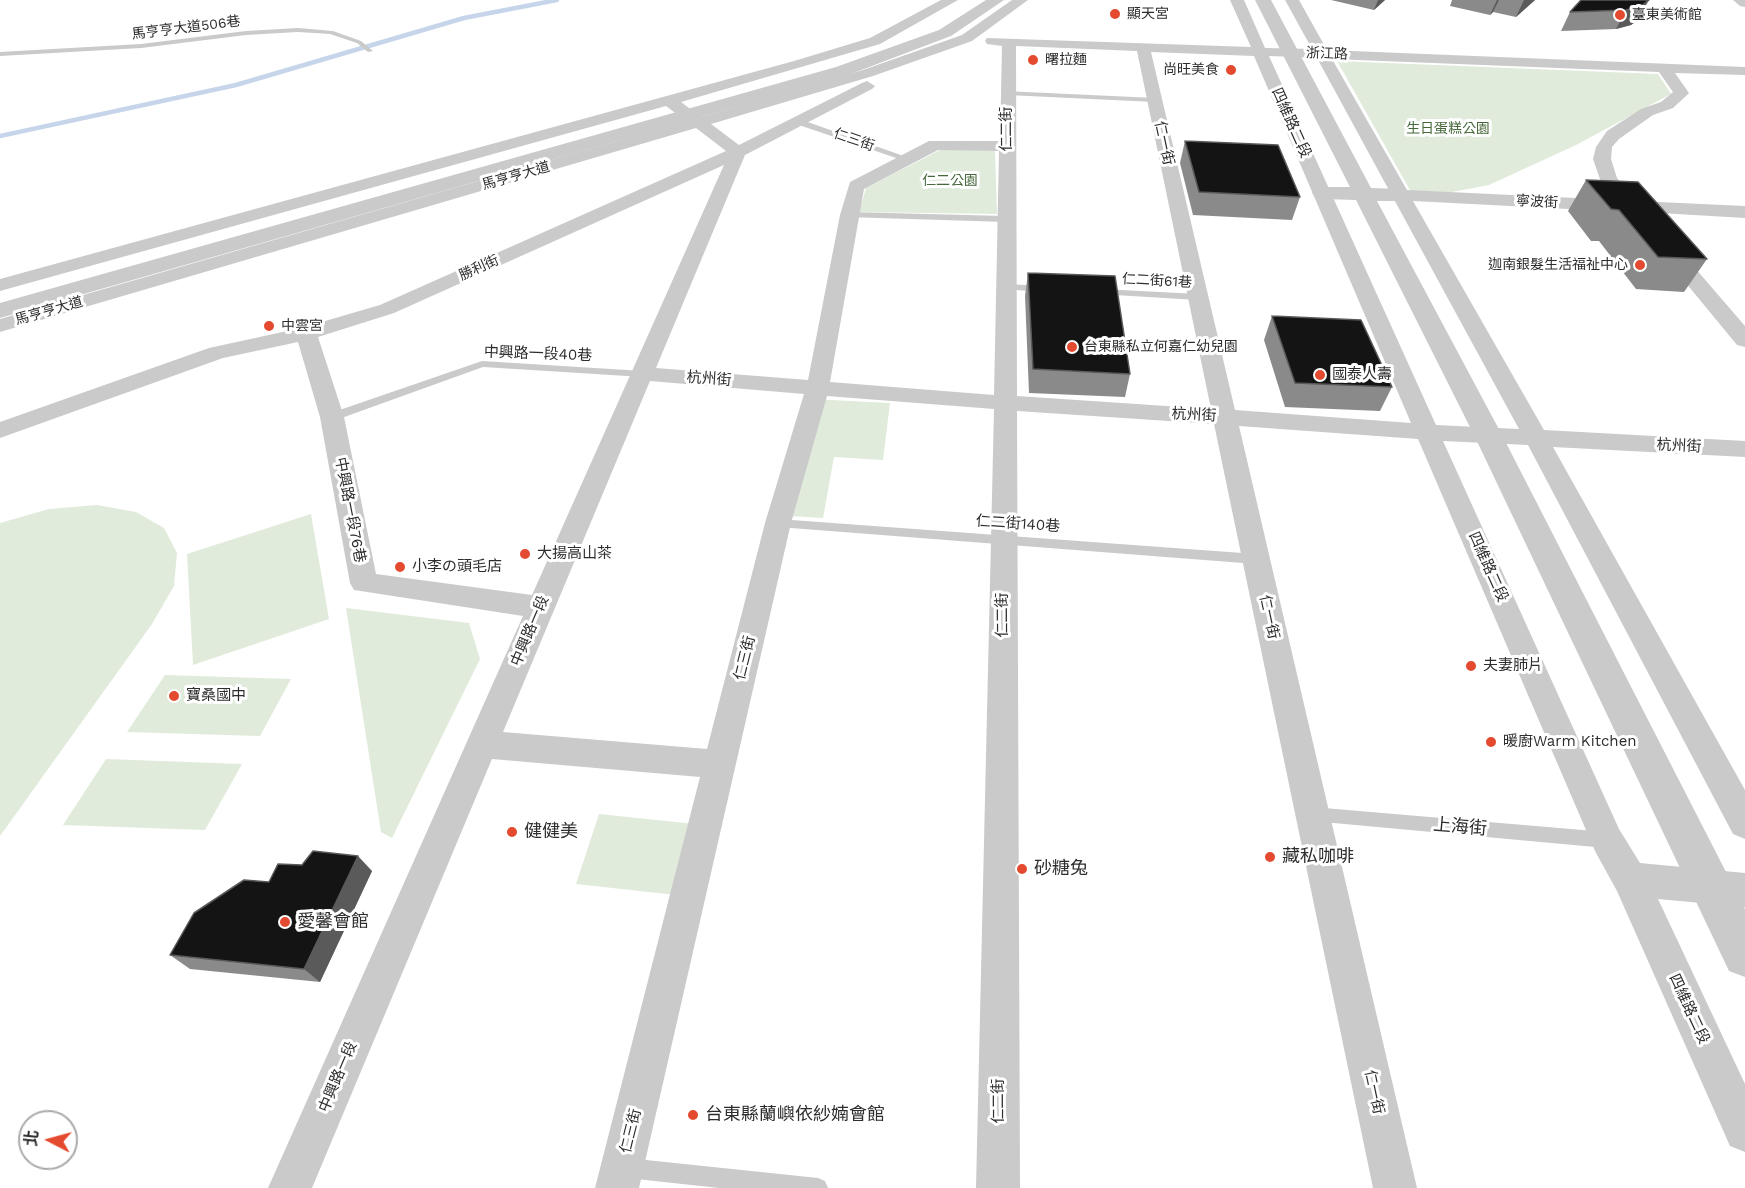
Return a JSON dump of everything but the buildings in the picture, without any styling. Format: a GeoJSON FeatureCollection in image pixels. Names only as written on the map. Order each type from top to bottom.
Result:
{"type":"FeatureCollection","features":[{"type":"Feature","properties":{"kind":"street","name":"馬亨亨大道"},"geometry":{"type":"LineString","coordinates":[[927,28],[951,0]]}},
{"type":"Feature","properties":{"kind":"street","name":"馬亨亨大道"},"geometry":{"type":"LineString","coordinates":[[927,28],[973,0]]}},
{"type":"Feature","properties":{"kind":"street","name":"馬亨亨大道"},"geometry":{"type":"LineString","coordinates":[[0,326],[810,71],[899,41],[996,0]]}},
{"type":"Feature","properties":{"kind":"street","name":"馬亨亨大道"},"geometry":{"type":"LineString","coordinates":[[0,285],[684,111],[868,73],[967,38],[1021,0]]}},
{"type":"Feature","properties":{"kind":"street"},"geometry":{"type":"LineString","coordinates":[[1740,0],[1745,3]]}},
{"type":"Feature","properties":{"kind":"street"},"geometry":{"type":"LineString","coordinates":[[1259,2],[1323,54],[1536,438],[1745,823]]}},
{"type":"Feature","properties":{"kind":"street","name":"四維路二段"},"geometry":{"type":"LineString","coordinates":[[1259,2],[1259,51],[1607,840],[1630,879],[1745,1131]]}},
{"type":"Feature","properties":{"kind":"street","name":"四維路二段"},"geometry":{"type":"LineString","coordinates":[[1259,2],[1728,888],[1745,955]]}},
{"type":"Feature","properties":{"kind":"street","name":"浙江路"},"geometry":{"type":"LineString","coordinates":[[927,28],[967,38],[1009,42],[1745,71]]}},
{"type":"Feature","properties":{"kind":"street","name":"仁二街"},"geometry":{"type":"LineString","coordinates":[[998,1188],[1009,42]]}},
{"type":"Feature","properties":{"kind":"street","name":"仁一街"},"geometry":{"type":"LineString","coordinates":[[1143,46],[1395,1188]]}},
{"type":"Feature","properties":{"kind":"street","name":"勝利街"},"geometry":{"type":"LineString","coordinates":[[0,430],[217,353],[306,334],[387,309],[738,152],[935,49]]}},
{"type":"Feature","properties":{"kind":"street"},"geometry":{"type":"LineString","coordinates":[[1664,68],[1681,93],[1667,105],[1647,112],[1613,135],[1604,147],[1602,159],[1609,179],[1745,340]]}},
{"type":"Feature","properties":{"kind":"street","name":"馬亨亨大道"},"geometry":{"type":"LineString","coordinates":[[0,299],[684,111]]}},
{"type":"Feature","properties":{"kind":"street","name":"馬亨亨大道"},"geometry":{"type":"LineString","coordinates":[[0,311],[684,111]]}},
{"type":"Feature","properties":{"kind":"street"},"geometry":{"type":"LineString","coordinates":[[684,111],[738,152]]}},
{"type":"Feature","properties":{"kind":"street","name":"仁三街"},"geometry":{"type":"LineString","coordinates":[[620,1178],[778,523],[818,387],[856,186],[935,144],[1007,146]]}},
{"type":"Feature","properties":{"kind":"street","name":"中興路一段"},"geometry":{"type":"LineString","coordinates":[[290,1188],[738,152]]}},
{"type":"Feature","properties":{"kind":"street"},"geometry":{"type":"LineString","coordinates":[[1322,192],[1401,195]]}},
{"type":"Feature","properties":{"kind":"street","name":"寧波街"},"geometry":{"type":"LineString","coordinates":[[1401,195],[1745,212]]}},
{"type":"Feature","properties":{"kind":"street","name":"中興路一段76巷"},"geometry":{"type":"LineString","coordinates":[[306,334],[332,417],[364,583],[540,607]]}},
{"type":"Feature","properties":{"kind":"street","name":"杭州街"},"geometry":{"type":"LineString","coordinates":[[643,374],[1005,403],[1429,432],[1745,449]]}},
{"type":"Feature","properties":{"kind":"street"},"geometry":{"type":"LineString","coordinates":[[482,744],[719,764]]}},
{"type":"Feature","properties":{"kind":"street"},"geometry":{"type":"LineString","coordinates":[[1630,879],[1728,888]]}},
{"type":"Feature","properties":{"kind":"lane","name":"馬亨亨大道506巷"},"geometry":{"type":"LineString","coordinates":[[0,54],[141,46],[228,35],[298,30],[331,32],[359,42],[370,50]]}},
{"type":"Feature","properties":{"kind":"lane"},"geometry":{"type":"LineString","coordinates":[[1007,93],[1155,100]]}},
{"type":"Feature","properties":{"kind":"lane","name":"仁三街"},"geometry":{"type":"LineString","coordinates":[[799,122],[908,159]]}},
{"type":"Feature","properties":{"kind":"lane"},"geometry":{"type":"LineString","coordinates":[[849,215],[1006,219]]}},
{"type":"Feature","properties":{"kind":"lane"},"geometry":{"type":"LineString","coordinates":[[1006,287],[1051,289]]}},
{"type":"Feature","properties":{"kind":"lane","name":"仁二街61巷"},"geometry":{"type":"LineString","coordinates":[[1085,291],[1198,297]]}},
{"type":"Feature","properties":{"kind":"lane","name":"中興路一段40巷"},"geometry":{"type":"LineString","coordinates":[[332,417],[482,364],[643,374]]}},
{"type":"Feature","properties":{"kind":"lane","name":"仁二街140巷"},"geometry":{"type":"LineString","coordinates":[[778,523],[1256,558]]}},
{"type":"Feature","properties":{"kind":"lane","name":"上海街"},"geometry":{"type":"LineString","coordinates":[[1312,814],[1607,840]]}},
{"type":"Feature","properties":{"kind":"lane"},"geometry":{"type":"LineString","coordinates":[[620,1178],[818,1188]]}},
{"type":"Feature","properties":{"kind":"green space","name":"生日蛋糕公園"},"geometry":{"type":"Polygon","coordinates":[[[1337,61],[1658,74],[1671,94],[1576,145],[1489,185],[1415,199],[1337,61]]]}},
{"type":"Feature","properties":{"kind":"green space","name":"仁二公園"},"geometry":{"type":"Polygon","coordinates":[[[942,149],[995,151],[997,214],[859,212],[866,188],[942,149]]]}},
{"type":"Feature","properties":{"kind":"green space"},"geometry":{"type":"Polygon","coordinates":[[[811,399],[890,403],[883,460],[834,457],[823,518],[788,516],[811,399]]]}},
{"type":"Feature","properties":{"kind":"green space"},"geometry":{"type":"Polygon","coordinates":[[[97,505],[136,512],[164,528],[177,553],[174,586],[152,624],[0,836],[0,523],[49,509],[97,505]]]}},
{"type":"Feature","properties":{"kind":"green space"},"geometry":{"type":"Polygon","coordinates":[[[311,514],[329,619],[193,665],[187,554],[311,514]]]}},
{"type":"Feature","properties":{"kind":"green space"},"geometry":{"type":"Polygon","coordinates":[[[346,608],[469,623],[480,659],[392,838],[381,832],[346,608]]]}},
{"type":"Feature","properties":{"kind":"green space"},"geometry":{"type":"Polygon","coordinates":[[[165,675],[291,679],[260,736],[127,732],[165,675]]]}},
{"type":"Feature","properties":{"kind":"green space"},"geometry":{"type":"Polygon","coordinates":[[[106,759],[242,764],[205,830],[63,825],[106,759]]]}},
{"type":"Feature","properties":{"kind":"green space"},"geometry":{"type":"Polygon","coordinates":[[[599,814],[695,824],[676,895],[576,884],[599,814]]]}},
{"type":"Feature","properties":{"kind":"waterway"},"geometry":{"type":"LineString","coordinates":[[0,136],[236,85],[464,18],[557,0]]}},
{"type":"Feature","properties":{"kind":"place","name":"顯天宮"},"geometry":{"type":"Point","coordinates":[1115,14]}},
{"type":"Feature","properties":{"kind":"place","name":"臺東美術館"},"geometry":{"type":"Point","coordinates":[1620,15]}},
{"type":"Feature","properties":{"kind":"place","name":"曙拉麵"},"geometry":{"type":"Point","coordinates":[1033,60]}},
{"type":"Feature","properties":{"kind":"place","name":"尚旺美食"},"geometry":{"type":"Point","coordinates":[1231,70]}},
{"type":"Feature","properties":{"kind":"place","name":"迦南銀髮生活福祉中心"},"geometry":{"type":"Point","coordinates":[1640,265]}},
{"type":"Feature","properties":{"kind":"place","name":"中雲宮"},"geometry":{"type":"Point","coordinates":[269,326]}},
{"type":"Feature","properties":{"kind":"place","name":"台東縣私立何嘉仁幼兒園"},"geometry":{"type":"Point","coordinates":[1072,347]}},
{"type":"Feature","properties":{"kind":"place","name":"國泰人壽"},"geometry":{"type":"Point","coordinates":[1320,375]}},
{"type":"Feature","properties":{"kind":"place","name":"大揚高山茶"},"geometry":{"type":"Point","coordinates":[525,554]}},
{"type":"Feature","properties":{"kind":"place","name":"小李の頭毛店"},"geometry":{"type":"Point","coordinates":[400,567]}},
{"type":"Feature","properties":{"kind":"place","name":"夫妻肺片"},"geometry":{"type":"Point","coordinates":[1471,666]}},
{"type":"Feature","properties":{"kind":"place","name":"寶桑國中"},"geometry":{"type":"Point","coordinates":[174,696]}},
{"type":"Feature","properties":{"kind":"place","name":"暖廚Warm Kitchen"},"geometry":{"type":"Point","coordinates":[1491,742]}},
{"type":"Feature","properties":{"kind":"place","name":"健健美"},"geometry":{"type":"Point","coordinates":[512,832]}},
{"type":"Feature","properties":{"kind":"place","name":"藏私咖啡"},"geometry":{"type":"Point","coordinates":[1270,857]}},
{"type":"Feature","properties":{"kind":"place","name":"砂糖兔"},"geometry":{"type":"Point","coordinates":[1022,869]}},
{"type":"Feature","properties":{"kind":"place","name":"愛馨會館"},"geometry":{"type":"Point","coordinates":[285,922]}},
{"type":"Feature","properties":{"kind":"place","name":"台東縣蘭嶼依紗婻會館"},"geometry":{"type":"Point","coordinates":[693,1115]}}]}
